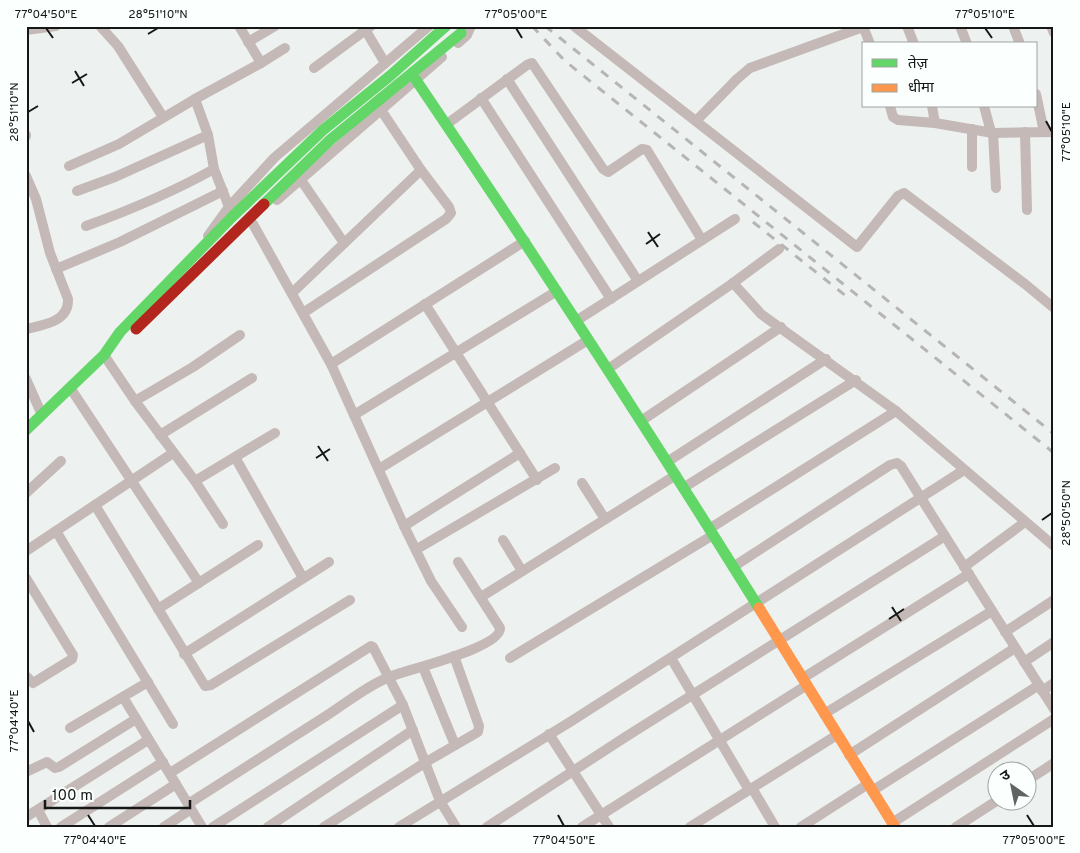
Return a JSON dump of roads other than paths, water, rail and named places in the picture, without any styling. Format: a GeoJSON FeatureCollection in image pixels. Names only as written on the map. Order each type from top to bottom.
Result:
{"type":"FeatureCollection","features":[{"type":"Feature","properties":{"kind":"street"},"geometry":{"type":"LineString","coordinates":[[26,30],[56,26]]}},
{"type":"Feature","properties":{"kind":"street"},"geometry":{"type":"LineString","coordinates":[[100,26],[118,46],[163,117]]}},
{"type":"Feature","properties":{"kind":"street"},"geometry":{"type":"LineString","coordinates":[[239,26],[261,63]]}},
{"type":"Feature","properties":{"kind":"street"},"geometry":{"type":"LineString","coordinates":[[248,42],[275,26]]}},
{"type":"Feature","properties":{"kind":"street"},"geometry":{"type":"LineString","coordinates":[[202,248],[213,227],[229,207],[274,158],[429,26]]}},
{"type":"Feature","properties":{"kind":"street"},"geometry":{"type":"LineString","coordinates":[[26,430],[71,389],[107,352],[120,332],[202,248],[323,130],[391,75],[446,26]]}},
{"type":"Feature","properties":{"kind":"street"},"geometry":{"type":"LineString","coordinates":[[189,278],[210,265],[301,180],[460,42],[467,35],[471,26]]}},
{"type":"Feature","properties":{"kind":"street"},"geometry":{"type":"LineString","coordinates":[[574,26],[857,247],[898,196],[904,193],[1054,308]]}},
{"type":"Feature","properties":{"kind":"street"},"geometry":{"type":"LineString","coordinates":[[696,121],[750,68],[863,26],[869,42]]}},
{"type":"Feature","properties":{"kind":"street"},"geometry":{"type":"LineString","coordinates":[[907,26],[913,42]]}},
{"type":"Feature","properties":{"kind":"street"},"geometry":{"type":"LineString","coordinates":[[960,26],[966,42]]}},
{"type":"Feature","properties":{"kind":"street"},"geometry":{"type":"LineString","coordinates":[[1013,26],[1019,42]]}},
{"type":"Feature","properties":{"kind":"street"},"geometry":{"type":"LineString","coordinates":[[1051,26],[1054,34]]}},
{"type":"Feature","properties":{"kind":"street"},"geometry":{"type":"LineString","coordinates":[[314,68],[367,28],[385,62]]}},
{"type":"Feature","properties":{"kind":"street"},"geometry":{"type":"LineString","coordinates":[[107,352],[125,340],[330,140],[460,33]]}},
{"type":"Feature","properties":{"kind":"street"},"geometry":{"type":"LineString","coordinates":[[69,166],[119,144],[285,48]]}},
{"type":"Feature","properties":{"kind":"street"},"geometry":{"type":"LineString","coordinates":[[447,124],[532,62],[605,171],[611,170],[642,149],[647,150],[702,240]]}},
{"type":"Feature","properties":{"kind":"street"},"geometry":{"type":"LineString","coordinates":[[416,80],[525,241],[668,462],[893,825],[1054,719]]}},
{"type":"Feature","properties":{"kind":"street"},"geometry":{"type":"LineString","coordinates":[[507,80],[638,281]]}},
{"type":"Feature","properties":{"kind":"street"},"geometry":{"type":"LineString","coordinates":[[481,98],[611,299]]}},
{"type":"Feature","properties":{"kind":"street"},"geometry":{"type":"LineString","coordinates":[[195,99],[208,135],[214,169],[229,207]]}},
{"type":"Feature","properties":{"kind":"street"},"geometry":{"type":"LineString","coordinates":[[891,108],[894,119],[992,132],[1049,132],[1038,100]]}},
{"type":"Feature","properties":{"kind":"street"},"geometry":{"type":"LineString","coordinates":[[932,108],[935,123]]}},
{"type":"Feature","properties":{"kind":"street"},"geometry":{"type":"LineString","coordinates":[[985,108],[992,132],[996,188]]}},
{"type":"Feature","properties":{"kind":"street"},"geometry":{"type":"LineString","coordinates":[[303,313],[451,213],[449,207],[421,170],[381,110]]}},
{"type":"Feature","properties":{"kind":"street"},"geometry":{"type":"LineString","coordinates":[[972,129],[972,167]]}},
{"type":"Feature","properties":{"kind":"street"},"geometry":{"type":"LineString","coordinates":[[1025,132],[1027,210]]}},
{"type":"Feature","properties":{"kind":"street"},"geometry":{"type":"LineString","coordinates":[[77,191],[115,177],[208,135]]}},
{"type":"Feature","properties":{"kind":"street"},"geometry":{"type":"LineString","coordinates":[[86,226],[180,188],[214,169]]}},
{"type":"Feature","properties":{"kind":"street"},"geometry":{"type":"LineString","coordinates":[[292,293],[421,170]]}},
{"type":"Feature","properties":{"kind":"street"},"geometry":{"type":"LineString","coordinates":[[26,176],[36,199],[46,238],[68,299],[67,309],[62,316],[56,320],[26,329]]}},
{"type":"Feature","properties":{"kind":"street"},"geometry":{"type":"LineString","coordinates":[[301,180],[344,243]]}},
{"type":"Feature","properties":{"kind":"street"},"geometry":{"type":"LineString","coordinates":[[56,269],[120,242],[223,191]]}},
{"type":"Feature","properties":{"kind":"street"},"geometry":{"type":"LineString","coordinates":[[576,321],[734,219]]}},
{"type":"Feature","properties":{"kind":"street"},"geometry":{"type":"LineString","coordinates":[[253,224],[331,364],[404,526],[431,581],[462,627]]}},
{"type":"Feature","properties":{"kind":"street"},"geometry":{"type":"LineString","coordinates":[[331,364],[525,241]]}},
{"type":"Feature","properties":{"kind":"street"},"geometry":{"type":"LineString","coordinates":[[608,370],[733,283],[778,249]]}},
{"type":"Feature","properties":{"kind":"street"},"geometry":{"type":"LineString","coordinates":[[733,283],[757,310],[856,380],[896,411],[1054,546]]}},
{"type":"Feature","properties":{"kind":"street"},"geometry":{"type":"LineString","coordinates":[[354,415],[557,291]]}},
{"type":"Feature","properties":{"kind":"street"},"geometry":{"type":"LineString","coordinates":[[425,304],[537,480]]}},
{"type":"Feature","properties":{"kind":"street"},"geometry":{"type":"LineString","coordinates":[[641,421],[781,328]]}},
{"type":"Feature","properties":{"kind":"street"},"geometry":{"type":"LineString","coordinates":[[135,401],[193,367],[240,335]]}},
{"type":"Feature","properties":{"kind":"street"},"geometry":{"type":"LineString","coordinates":[[378,469],[588,340]]}},
{"type":"Feature","properties":{"kind":"street"},"geometry":{"type":"LineString","coordinates":[[107,352],[135,401],[195,481],[224,524]]}},
{"type":"Feature","properties":{"kind":"street"},"geometry":{"type":"LineString","coordinates":[[668,462],[826,359]]}},
{"type":"Feature","properties":{"kind":"street"},"geometry":{"type":"LineString","coordinates":[[160,435],[252,378]]}},
{"type":"Feature","properties":{"kind":"street"},"geometry":{"type":"LineString","coordinates":[[26,379],[42,415]]}},
{"type":"Feature","properties":{"kind":"street"},"geometry":{"type":"LineString","coordinates":[[684,488],[856,380]]}},
{"type":"Feature","properties":{"kind":"street"},"geometry":{"type":"LineString","coordinates":[[71,389],[199,582]]}},
{"type":"Feature","properties":{"kind":"street"},"geometry":{"type":"LineString","coordinates":[[510,658],[711,532],[896,411]]}},
{"type":"Feature","properties":{"kind":"street"},"geometry":{"type":"LineString","coordinates":[[195,481],[275,433]]}},
{"type":"Feature","properties":{"kind":"street"},"geometry":{"type":"LineString","coordinates":[[26,551],[173,453]]}},
{"type":"Feature","properties":{"kind":"street"},"geometry":{"type":"LineString","coordinates":[[404,526],[520,453]]}},
{"type":"Feature","properties":{"kind":"street"},"geometry":{"type":"LineString","coordinates":[[235,457],[303,578]]}},
{"type":"Feature","properties":{"kind":"street"},"geometry":{"type":"LineString","coordinates":[[26,493],[61,461]]}},
{"type":"Feature","properties":{"kind":"street"},"geometry":{"type":"LineString","coordinates":[[733,567],[894,463],[901,466],[1054,709]]}},
{"type":"Feature","properties":{"kind":"street"},"geometry":{"type":"LineString","coordinates":[[417,550],[555,468]]}},
{"type":"Feature","properties":{"kind":"street"},"geometry":{"type":"LineString","coordinates":[[399,827],[671,658],[964,470]]}},
{"type":"Feature","properties":{"kind":"street"},"geometry":{"type":"LineString","coordinates":[[481,597],[676,475]]}},
{"type":"Feature","properties":{"kind":"street"},"geometry":{"type":"LineString","coordinates":[[582,483],[605,519]]}},
{"type":"Feature","properties":{"kind":"street"},"geometry":{"type":"LineString","coordinates":[[95,505],[202,684],[208,687],[350,600]]}},
{"type":"Feature","properties":{"kind":"street"},"geometry":{"type":"LineString","coordinates":[[582,827],[720,740],[805,682],[967,570],[1025,522]]}},
{"type":"Feature","properties":{"kind":"street"},"geometry":{"type":"LineString","coordinates":[[56,531],[174,724]]}},
{"type":"Feature","properties":{"kind":"street"},"geometry":{"type":"LineString","coordinates":[[487,827],[945,536]]}},
{"type":"Feature","properties":{"kind":"street"},"geometry":{"type":"LineString","coordinates":[[503,540],[522,571]]}},
{"type":"Feature","properties":{"kind":"street"},"geometry":{"type":"LineString","coordinates":[[158,609],[258,545]]}},
{"type":"Feature","properties":{"kind":"street"},"geometry":{"type":"LineString","coordinates":[[184,654],[329,562]]}},
{"type":"Feature","properties":{"kind":"street"},"geometry":{"type":"LineString","coordinates":[[164,827],[190,807],[390,676],[454,656],[484,644],[497,635],[500,632],[500,628],[458,562]]}},
{"type":"Feature","properties":{"kind":"street"},"geometry":{"type":"LineString","coordinates":[[26,578],[73,655],[72,659],[33,683],[26,676]]}},
{"type":"Feature","properties":{"kind":"street"},"geometry":{"type":"LineString","coordinates":[[1005,632],[1054,600]]}},
{"type":"Feature","properties":{"kind":"street"},"geometry":{"type":"LineString","coordinates":[[824,714],[992,611]]}},
{"type":"Feature","properties":{"kind":"street"},"geometry":{"type":"LineString","coordinates":[[1024,662],[1054,642]]}},
{"type":"Feature","properties":{"kind":"street"},"geometry":{"type":"LineString","coordinates":[[170,773],[368,646],[373,647],[390,676],[440,801],[456,827]]}},
{"type":"Feature","properties":{"kind":"street"},"geometry":{"type":"LineString","coordinates":[[850,755],[1015,648]]}},
{"type":"Feature","properties":{"kind":"street"},"geometry":{"type":"LineString","coordinates":[[324,827],[426,762],[475,734],[479,729],[454,656]]}},
{"type":"Feature","properties":{"kind":"street"},"geometry":{"type":"LineString","coordinates":[[671,658],[775,827]]}},
{"type":"Feature","properties":{"kind":"street"},"geometry":{"type":"LineString","coordinates":[[422,667],[455,745]]}},
{"type":"Feature","properties":{"kind":"street"},"geometry":{"type":"LineString","coordinates":[[70,728],[148,682]]}},
{"type":"Feature","properties":{"kind":"street"},"geometry":{"type":"LineString","coordinates":[[801,827],[1040,688],[1054,683]]}},
{"type":"Feature","properties":{"kind":"street"},"geometry":{"type":"LineString","coordinates":[[123,697],[202,827]]}},
{"type":"Feature","properties":{"kind":"street"},"geometry":{"type":"LineString","coordinates":[[213,827],[403,705]]}},
{"type":"Feature","properties":{"kind":"street"},"geometry":{"type":"LineString","coordinates":[[26,772],[47,762],[50,762],[55,768],[58,767],[136,719]]}},
{"type":"Feature","properties":{"kind":"street"},"geometry":{"type":"LineString","coordinates":[[268,827],[413,730]]}},
{"type":"Feature","properties":{"kind":"street"},"geometry":{"type":"LineString","coordinates":[[549,734],[609,827]]}},
{"type":"Feature","properties":{"kind":"street"},"geometry":{"type":"LineString","coordinates":[[690,827],[837,735]]}},
{"type":"Feature","properties":{"kind":"street"},"geometry":{"type":"LineString","coordinates":[[26,817],[148,740]]}},
{"type":"Feature","properties":{"kind":"street"},"geometry":{"type":"LineString","coordinates":[[61,827],[163,762]]}},
{"type":"Feature","properties":{"kind":"street"},"geometry":{"type":"LineString","coordinates":[[1038,773],[1054,762]]}},
{"type":"Feature","properties":{"kind":"street"},"geometry":{"type":"LineString","coordinates":[[109,827],[176,784]]}},
{"type":"Feature","properties":{"kind":"street"},"geometry":{"type":"LineString","coordinates":[[956,827],[988,806]]}},
{"type":"Feature","properties":{"kind":"street"},"geometry":{"type":"LineString","coordinates":[[38,810],[48,827]]}},
{"type":"Feature","properties":{"kind":"railway"},"geometry":{"type":"LineString","coordinates":[[532,26],[565,61],[1054,453]]}},
{"type":"Feature","properties":{"kind":"railway"},"geometry":{"type":"LineString","coordinates":[[545,26],[1054,434]]}},
{"type":"Feature","properties":{"kind":"railway"},"geometry":{"type":"LineString","coordinates":[[753,222],[851,300]]}}]}
